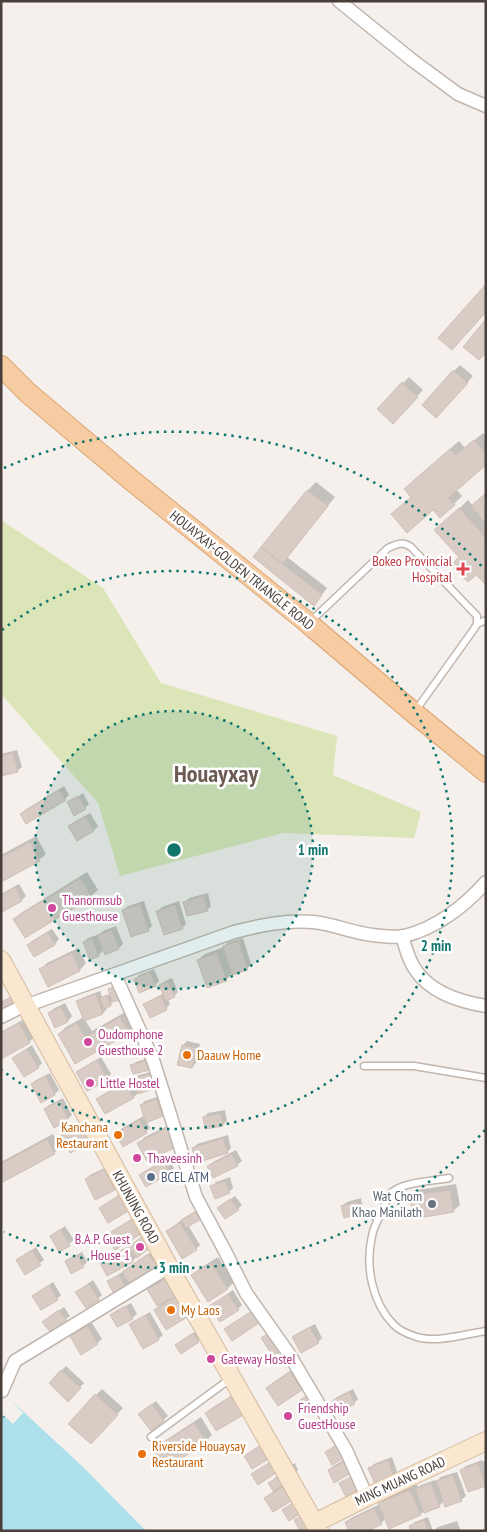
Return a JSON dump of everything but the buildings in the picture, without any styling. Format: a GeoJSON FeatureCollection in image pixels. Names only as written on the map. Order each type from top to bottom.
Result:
{"type":"FeatureCollection","features":[{"type":"Feature","properties":{"kind":"main road","name":"HOUAYXAY-GOLDEN TRIANGLE ROAD"},"geometry":{"type":"LineString","coordinates":[[1,366],[28,393],[130,479],[308,623],[486,772]]}},
{"type":"Feature","properties":{"kind":"main road","name":"KHUNJING ROAD"},"geometry":{"type":"LineString","coordinates":[[1,960],[169,1267],[317,1527]]}},
{"type":"Feature","properties":{"kind":"main road","name":"MING MUANG ROAD"},"geometry":{"type":"LineString","coordinates":[[317,1527],[367,1497],[486,1441]]}},
{"type":"Feature","properties":{"kind":"street"},"geometry":{"type":"LineString","coordinates":[[339,1],[412,60],[458,94],[486,106]]}},
{"type":"Feature","properties":{"kind":"street"},"geometry":{"type":"LineString","coordinates":[[1,1017],[25,1006],[234,932],[263,925],[287,921],[315,922],[372,935],[402,936],[422,930],[445,918],[478,892],[486,882]]}},
{"type":"Feature","properties":{"kind":"street"},"geometry":{"type":"LineString","coordinates":[[402,936],[410,961],[417,973],[426,982],[442,993],[466,1002],[486,1006]]}},
{"type":"Feature","properties":{"kind":"street"},"geometry":{"type":"LineString","coordinates":[[115,975],[153,1060],[196,1197],[246,1293],[289,1354],[346,1450],[367,1497]]}},
{"type":"Feature","properties":{"kind":"street"},"geometry":{"type":"LineString","coordinates":[[2,1391],[15,1361],[169,1267]]}},
{"type":"Feature","properties":{"kind":"lane"},"geometry":{"type":"LineString","coordinates":[[308,623],[388,548],[396,544],[405,543],[474,611],[477,616],[477,624]]}},
{"type":"Feature","properties":{"kind":"lane"},"geometry":{"type":"LineString","coordinates":[[414,713],[477,624],[486,620]]}},
{"type":"Feature","properties":{"kind":"lane"},"geometry":{"type":"LineString","coordinates":[[364,1066],[414,1066],[486,1078]]}},
{"type":"Feature","properties":{"kind":"lane"},"geometry":{"type":"LineString","coordinates":[[449,1178],[408,1185],[390,1194],[372,1235],[369,1254],[370,1276],[376,1297],[384,1314],[395,1327],[416,1337],[439,1339],[486,1330]]}},
{"type":"Feature","properties":{"kind":"lane"},"geometry":{"type":"LineString","coordinates":[[151,1437],[231,1378]]}},
{"type":"Feature","properties":{"kind":"green space"},"geometry":{"type":"Polygon","coordinates":[[[1,520],[103,588],[161,683],[337,736],[333,775],[421,812],[414,838],[284,833],[120,876],[98,803],[1,694],[1,520]]]}},
{"type":"Feature","properties":{"kind":"water"},"geometry":{"type":"Polygon","coordinates":[[[1,1391],[82,1466],[146,1531],[1,1531],[1,1391]]]}},
{"type":"Feature","properties":{"kind":"pier"},"geometry":{"type":"Polygon","coordinates":[[[2,1391],[23,1413],[13,1424],[1,1413],[2,1391]]]}},
{"type":"Feature","properties":{"kind":"place","name":"Bokeo Provincial Hospital"},"geometry":{"type":"Point","coordinates":[463,569]}},
{"type":"Feature","properties":{"kind":"place","name":"Thanormsub Guesthouse"},"geometry":{"type":"Point","coordinates":[52,908]}},
{"type":"Feature","properties":{"kind":"place","name":"Oudomphone Guesthouse 2"},"geometry":{"type":"Point","coordinates":[88,1042]}},
{"type":"Feature","properties":{"kind":"place","name":"Daauw Home"},"geometry":{"type":"Point","coordinates":[187,1055]}},
{"type":"Feature","properties":{"kind":"place","name":"Little Hostel"},"geometry":{"type":"Point","coordinates":[90,1083]}},
{"type":"Feature","properties":{"kind":"place","name":"Kanchana Restaurant"},"geometry":{"type":"Point","coordinates":[118,1135]}},
{"type":"Feature","properties":{"kind":"place","name":"Thaveesinh"},"geometry":{"type":"Point","coordinates":[137,1158]}},
{"type":"Feature","properties":{"kind":"place","name":"BCEL ATM"},"geometry":{"type":"Point","coordinates":[151,1177]}},
{"type":"Feature","properties":{"kind":"place","name":"Wat Chom Khao Manilath"},"geometry":{"type":"Point","coordinates":[432,1204]}},
{"type":"Feature","properties":{"kind":"place","name":"B.A.P. Guest House 1"},"geometry":{"type":"Point","coordinates":[140,1247]}},
{"type":"Feature","properties":{"kind":"place","name":"My Laos"},"geometry":{"type":"Point","coordinates":[171,1310]}},
{"type":"Feature","properties":{"kind":"place","name":"Gateway Hostel"},"geometry":{"type":"Point","coordinates":[211,1359]}},
{"type":"Feature","properties":{"kind":"place","name":"Friendship GuestHouse"},"geometry":{"type":"Point","coordinates":[288,1416]}},
{"type":"Feature","properties":{"kind":"place","name":"Riverside Houaysay Restaurant"},"geometry":{"type":"Point","coordinates":[142,1454]}},
{"type":"Feature","properties":{"kind":"district","name":"Houayxay"},"geometry":{"type":"Point","coordinates":[216,774]}}]}
